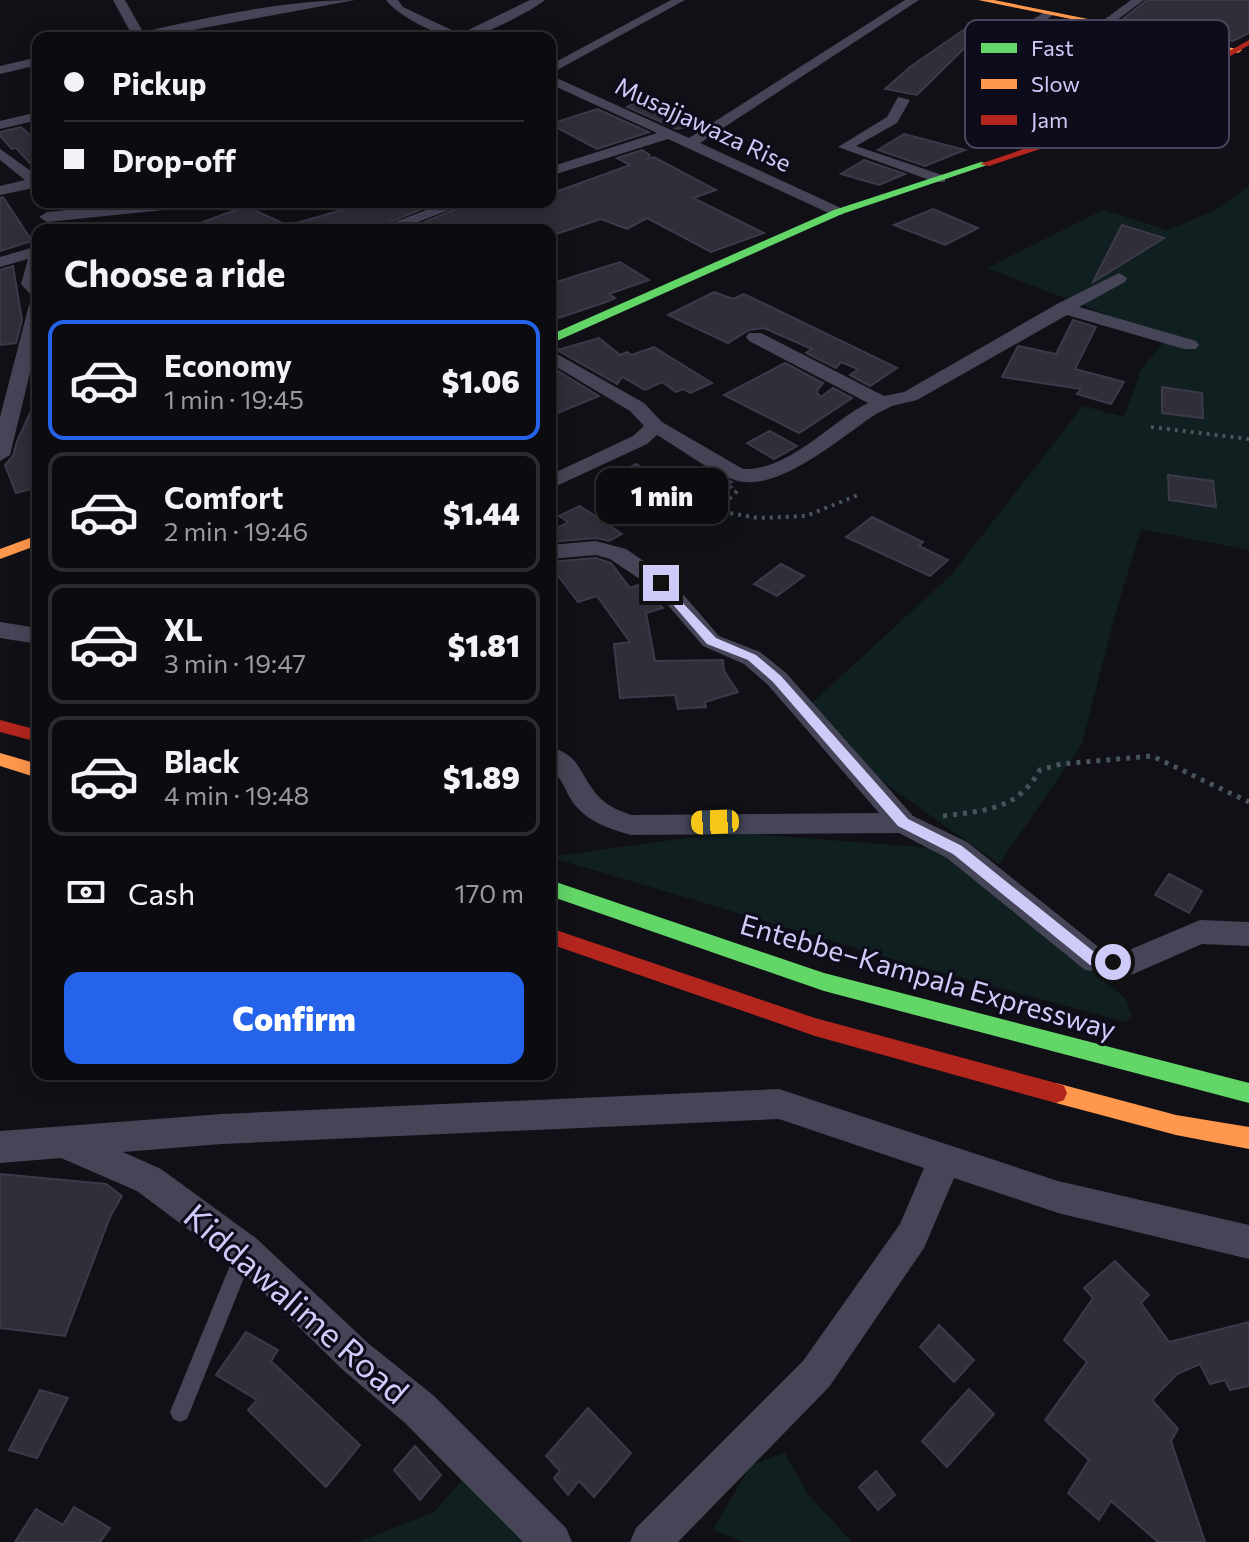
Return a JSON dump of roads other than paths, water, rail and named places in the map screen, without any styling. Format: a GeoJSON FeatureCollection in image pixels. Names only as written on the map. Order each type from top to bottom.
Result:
{"type":"FeatureCollection","features":[{"type":"Feature","properties":{"kind":"main road"},"geometry":{"type":"LineString","coordinates":[[988,0],[1085,20]]}},
{"type":"Feature","properties":{"kind":"main road"},"geometry":{"type":"LineString","coordinates":[[556,337],[838,212],[1034,148]]}},
{"type":"Feature","properties":{"kind":"main road"},"geometry":{"type":"LineString","coordinates":[[0,554],[32,542]]}},
{"type":"Feature","properties":{"kind":"main road"},"geometry":{"type":"LineString","coordinates":[[0,726],[32,734]]}},
{"type":"Feature","properties":{"kind":"main road"},"geometry":{"type":"LineString","coordinates":[[0,759],[32,769]]}},
{"type":"Feature","properties":{"kind":"main road","name":"Entebbe–Kampala Expressway"},"geometry":{"type":"LineString","coordinates":[[556,890],[824,982],[1249,1093]]}},
{"type":"Feature","properties":{"kind":"main road"},"geometry":{"type":"LineString","coordinates":[[556,938],[815,1027],[1176,1125],[1249,1138]]}},
{"type":"Feature","properties":{"kind":"street"},"geometry":{"type":"LineString","coordinates":[[119,0],[134,32]]}},
{"type":"Feature","properties":{"kind":"street"},"geometry":{"type":"LineString","coordinates":[[245,0],[258,15]]}},
{"type":"Feature","properties":{"kind":"street"},"geometry":{"type":"LineString","coordinates":[[159,32],[349,0]]}},
{"type":"Feature","properties":{"kind":"street"},"geometry":{"type":"LineString","coordinates":[[392,0],[399,9],[447,32]]}},
{"type":"Feature","properties":{"kind":"street"},"geometry":{"type":"LineString","coordinates":[[472,32],[539,0]]}},
{"type":"Feature","properties":{"kind":"street"},"geometry":{"type":"LineString","coordinates":[[556,67],[679,0]]}},
{"type":"Feature","properties":{"kind":"street"},"geometry":{"type":"LineString","coordinates":[[692,142],[913,0]]}},
{"type":"Feature","properties":{"kind":"street"},"geometry":{"type":"LineString","coordinates":[[1110,20],[1138,0]]}},
{"type":"Feature","properties":{"kind":"street"},"geometry":{"type":"LineString","coordinates":[[1039,20],[1050,13]]}},
{"type":"Feature","properties":{"kind":"street"},"geometry":{"type":"LineString","coordinates":[[0,70],[32,62]]}},
{"type":"Feature","properties":{"kind":"street","name":"Musajjawaza Rise"},"geometry":{"type":"LineString","coordinates":[[556,82],[838,212]]}},
{"type":"Feature","properties":{"kind":"street"},"geometry":{"type":"LineString","coordinates":[[556,98],[578,92]]}},
{"type":"Feature","properties":{"kind":"street"},"geometry":{"type":"LineString","coordinates":[[903,100],[892,120],[845,147],[940,179]]}},
{"type":"Feature","properties":{"kind":"street"},"geometry":{"type":"LineString","coordinates":[[0,125],[32,117]]}},
{"type":"Feature","properties":{"kind":"street"},"geometry":{"type":"LineString","coordinates":[[556,170],[672,133]]}},
{"type":"Feature","properties":{"kind":"street"},"geometry":{"type":"LineString","coordinates":[[0,153],[32,178]]}},
{"type":"Feature","properties":{"kind":"street"},"geometry":{"type":"LineString","coordinates":[[0,191],[32,183]]}},
{"type":"Feature","properties":{"kind":"street"},"geometry":{"type":"LineString","coordinates":[[47,216],[132,208]]}},
{"type":"Feature","properties":{"kind":"street"},"geometry":{"type":"LineString","coordinates":[[399,224],[445,208]]}},
{"type":"Feature","properties":{"kind":"street"},"geometry":{"type":"LineString","coordinates":[[0,262],[32,257]]}},
{"type":"Feature","properties":{"kind":"street"},"geometry":{"type":"LineString","coordinates":[[556,359],[637,407],[655,426],[739,475],[749,477],[774,471],[883,403],[910,396],[1119,278]]}},
{"type":"Feature","properties":{"kind":"street"},"geometry":{"type":"LineString","coordinates":[[1063,308],[1190,345]]}},
{"type":"Feature","properties":{"kind":"street"},"geometry":{"type":"LineString","coordinates":[[0,455],[32,329]]}},
{"type":"Feature","properties":{"kind":"street"},"geometry":{"type":"LineString","coordinates":[[755,337],[883,403]]}},
{"type":"Feature","properties":{"kind":"street"},"geometry":{"type":"LineString","coordinates":[[556,480],[640,440],[655,426]]}},
{"type":"Feature","properties":{"kind":"street"},"geometry":{"type":"LineString","coordinates":[[556,551],[596,548],[618,554],[661,583],[711,641],[752,658],[777,679],[903,823],[957,850],[1095,961],[1131,963],[1200,932],[1249,934]]}},
{"type":"Feature","properties":{"kind":"street"},"geometry":{"type":"LineString","coordinates":[[0,630],[32,635]]}},
{"type":"Feature","properties":{"kind":"street"},"geometry":{"type":"LineString","coordinates":[[556,760],[570,770],[584,798],[604,816],[631,825],[903,823]]}},
{"type":"Feature","properties":{"kind":"street"},"geometry":{"type":"LineString","coordinates":[[62,1142],[222,1129],[779,1104],[1058,1197],[1249,1242]]}},
{"type":"Feature","properties":{"kind":"street","name":"Kiddawalime Road"},"geometry":{"type":"LineString","coordinates":[[0,1147],[62,1142],[149,1180],[245,1251],[356,1357],[419,1409],[552,1542]]}},
{"type":"Feature","properties":{"kind":"street"},"geometry":{"type":"LineString","coordinates":[[650,1542],[816,1374],[912,1236],[945,1159]]}},
{"type":"Feature","properties":{"kind":"lane"},"geometry":{"type":"LineString","coordinates":[[180,1412],[245,1251]]}}]}
